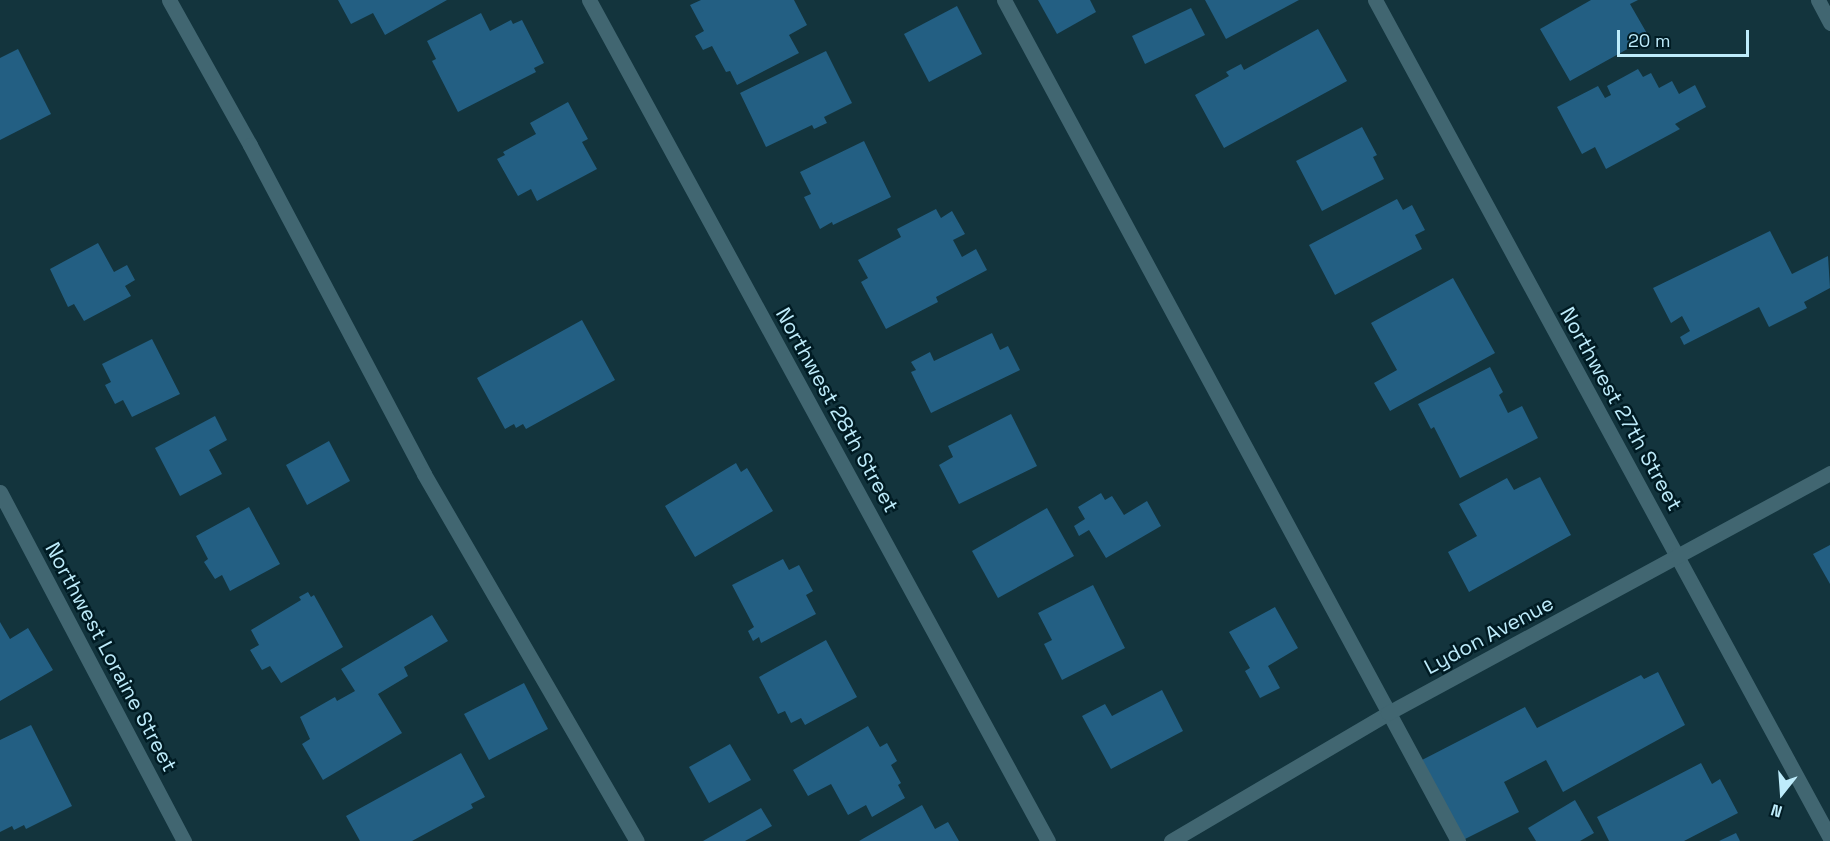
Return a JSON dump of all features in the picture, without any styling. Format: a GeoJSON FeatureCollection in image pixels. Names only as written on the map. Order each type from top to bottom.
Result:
{"type":"FeatureCollection","features":[{"type":"Feature","properties":{"kind":"street"},"geometry":{"type":"LineString","coordinates":[[169,0],[250,145],[424,474],[637,841]]}},
{"type":"Feature","properties":{"kind":"street","name":"Northwest 28th Street"},"geometry":{"type":"LineString","coordinates":[[589,0],[1048,841]]}},
{"type":"Feature","properties":{"kind":"street"},"geometry":{"type":"LineString","coordinates":[[1004,0],[1458,841]]}},
{"type":"Feature","properties":{"kind":"street","name":"Northwest 27th Street"},"geometry":{"type":"LineString","coordinates":[[1375,0],[1830,837]]}},
{"type":"Feature","properties":{"kind":"street"},"geometry":{"type":"LineString","coordinates":[[1818,0],[1830,23]]}},
{"type":"Feature","properties":{"kind":"street","name":"Lydon Avenue"},"geometry":{"type":"LineString","coordinates":[[1171,841],[1388,713],[1830,473]]}},
{"type":"Feature","properties":{"kind":"street","name":"Northwest Loraine Street"},"geometry":{"type":"LineString","coordinates":[[0,492],[184,841]]}},
{"type":"Feature","properties":{"kind":"building"},"geometry":{"type":"Polygon","coordinates":[[[338,0],[447,0],[385,35],[373,13],[351,24],[338,0]]]}},
{"type":"Feature","properties":{"kind":"building"},"geometry":{"type":"Polygon","coordinates":[[[701,0],[794,0],[807,25],[789,35],[799,53],[737,85],[730,71],[726,72],[712,46],[703,50],[695,36],[704,31],[690,5],[701,0]]]}},
{"type":"Feature","properties":{"kind":"building"},"geometry":{"type":"Polygon","coordinates":[[[1038,0],[1090,0],[1096,12],[1057,34],[1038,0]]]}},
{"type":"Feature","properties":{"kind":"building"},"geometry":{"type":"Polygon","coordinates":[[[1205,0],[1299,0],[1226,39],[1205,0]]]}},
{"type":"Feature","properties":{"kind":"building"},"geometry":{"type":"Polygon","coordinates":[[[1591,0],[1638,0],[1630,4],[1649,37],[1570,81],[1540,29],[1591,0]]]}},
{"type":"Feature","properties":{"kind":"building"},"geometry":{"type":"Polygon","coordinates":[[[957,6],[982,54],[929,82],[904,34],[957,6]]]}},
{"type":"Feature","properties":{"kind":"building"},"geometry":{"type":"Polygon","coordinates":[[[1191,8],[1205,35],[1145,64],[1132,36],[1191,8]]]}},
{"type":"Feature","properties":{"kind":"building"},"geometry":{"type":"Polygon","coordinates":[[[481,13],[490,31],[511,20],[513,24],[522,20],[544,63],[534,68],[536,72],[458,112],[432,61],[436,59],[427,41],[481,13]]]}},
{"type":"Feature","properties":{"kind":"building"},"geometry":{"type":"Polygon","coordinates":[[[1318,29],[1347,81],[1224,148],[1195,95],[1229,76],[1226,72],[1241,64],[1244,70],[1318,29]]]}},
{"type":"Feature","properties":{"kind":"building"},"geometry":{"type":"Polygon","coordinates":[[[18,49],[51,114],[0,140],[0,58],[18,49]]]}},
{"type":"Feature","properties":{"kind":"building"},"geometry":{"type":"Polygon","coordinates":[[[826,51],[852,103],[824,117],[827,123],[814,129],[812,125],[766,147],[740,93],[826,51]]]}},
{"type":"Feature","properties":{"kind":"building"},"geometry":{"type":"Polygon","coordinates":[[[1638,69],[1643,77],[1651,73],[1659,88],[1672,81],[1679,94],[1695,85],[1706,107],[1675,124],[1680,129],[1606,169],[1595,147],[1582,154],[1557,107],[1598,86],[1605,98],[1611,95],[1607,86],[1638,69]]]}},
{"type":"Feature","properties":{"kind":"building"},"geometry":{"type":"Polygon","coordinates":[[[568,102],[588,139],[582,142],[597,169],[537,201],[531,189],[518,196],[497,159],[505,155],[503,152],[536,134],[530,123],[568,102]]]}},
{"type":"Feature","properties":{"kind":"building"},"geometry":{"type":"Polygon","coordinates":[[[1362,127],[1377,155],[1373,157],[1384,179],[1322,211],[1296,161],[1362,127]]]}},
{"type":"Feature","properties":{"kind":"building"},"geometry":{"type":"Polygon","coordinates":[[[864,141],[891,197],[820,229],[804,197],[811,194],[800,172],[864,141]]]}},
{"type":"Feature","properties":{"kind":"building"},"geometry":{"type":"Polygon","coordinates":[[[1397,199],[1403,210],[1412,205],[1425,230],[1415,235],[1422,249],[1335,295],[1309,245],[1397,199]]]}},
{"type":"Feature","properties":{"kind":"building"},"geometry":{"type":"Polygon","coordinates":[[[936,209],[941,218],[952,211],[965,234],[953,240],[962,257],[976,249],[987,270],[936,297],[938,302],[886,329],[861,282],[868,278],[858,260],[901,237],[897,229],[936,209]]]}},
{"type":"Feature","properties":{"kind":"building"},"geometry":{"type":"Polygon","coordinates":[[[1770,231],[1792,274],[1828,256],[1830,288],[1804,302],[1807,308],[1769,327],[1759,307],[1684,345],[1680,337],[1690,331],[1682,316],[1671,323],[1653,288],[1770,231]]]}},
{"type":"Feature","properties":{"kind":"building"},"geometry":{"type":"Polygon","coordinates":[[[98,243],[114,272],[127,265],[135,280],[125,286],[131,296],[84,321],[74,304],[68,307],[50,269],[98,243]]]}},
{"type":"Feature","properties":{"kind":"building"},"geometry":{"type":"Polygon","coordinates":[[[1453,278],[1495,353],[1390,411],[1374,383],[1397,370],[1371,323],[1453,278]]]}},
{"type":"Feature","properties":{"kind":"building"},"geometry":{"type":"Polygon","coordinates":[[[582,320],[615,380],[526,429],[523,424],[516,428],[514,424],[505,429],[477,378],[582,320]]]}},
{"type":"Feature","properties":{"kind":"building"},"geometry":{"type":"Polygon","coordinates":[[[992,333],[1000,350],[1008,346],[1020,370],[931,413],[911,372],[916,370],[911,362],[930,352],[934,361],[992,333]]]}},
{"type":"Feature","properties":{"kind":"building"},"geometry":{"type":"Polygon","coordinates":[[[152,339],[180,394],[132,417],[123,400],[115,404],[105,385],[111,382],[102,364],[152,339]]]}},
{"type":"Feature","properties":{"kind":"building"},"geometry":{"type":"Polygon","coordinates":[[[1490,367],[1503,392],[1499,395],[1508,413],[1522,406],[1538,438],[1460,478],[1434,427],[1431,429],[1418,404],[1490,367]]]}},
{"type":"Feature","properties":{"kind":"building"},"geometry":{"type":"Polygon","coordinates":[[[1011,414],[1037,466],[959,504],[939,465],[953,457],[948,446],[1011,414]]]}},
{"type":"Feature","properties":{"kind":"building"},"geometry":{"type":"Polygon","coordinates":[[[215,416],[227,440],[209,450],[222,474],[180,496],[155,448],[215,416]]]}},
{"type":"Feature","properties":{"kind":"building"},"geometry":{"type":"Polygon","coordinates":[[[329,441],[350,481],[307,505],[286,465],[329,441]]]}},
{"type":"Feature","properties":{"kind":"building"},"geometry":{"type":"Polygon","coordinates":[[[736,463],[741,472],[747,468],[773,511],[695,557],[665,506],[736,463]]]}},
{"type":"Feature","properties":{"kind":"building"},"geometry":{"type":"Polygon","coordinates":[[[1540,477],[1571,535],[1469,592],[1448,552],[1477,536],[1459,504],[1507,478],[1514,490],[1540,477]]]}},
{"type":"Feature","properties":{"kind":"building"},"geometry":{"type":"Polygon","coordinates":[[[1101,493],[1105,500],[1112,496],[1124,515],[1147,501],[1161,526],[1106,558],[1089,530],[1079,536],[1074,526],[1085,519],[1078,507],[1101,493]]]}},
{"type":"Feature","properties":{"kind":"building"},"geometry":{"type":"Polygon","coordinates":[[[249,507],[280,564],[230,591],[222,575],[215,579],[204,562],[208,559],[196,536],[249,507]]]}},
{"type":"Feature","properties":{"kind":"building"},"geometry":{"type":"Polygon","coordinates":[[[1047,508],[1074,556],[998,598],[972,551],[1047,508]]]}},
{"type":"Feature","properties":{"kind":"building"},"geometry":{"type":"Polygon","coordinates":[[[1830,545],[1830,584],[1813,554],[1830,545]]]}},
{"type":"Feature","properties":{"kind":"building"},"geometry":{"type":"Polygon","coordinates":[[[783,559],[789,570],[799,565],[813,591],[806,595],[816,614],[761,643],[759,637],[753,641],[748,631],[754,627],[732,585],[783,559]]]}},
{"type":"Feature","properties":{"kind":"building"},"geometry":{"type":"Polygon","coordinates":[[[1093,585],[1125,648],[1062,680],[1044,644],[1052,640],[1038,613],[1093,585]]]}},
{"type":"Feature","properties":{"kind":"building"},"geometry":{"type":"Polygon","coordinates":[[[308,592],[311,597],[314,595],[343,647],[281,683],[270,666],[262,670],[250,650],[259,645],[251,630],[301,600],[299,597],[308,592]]]}},
{"type":"Feature","properties":{"kind":"building"},"geometry":{"type":"Polygon","coordinates":[[[1275,607],[1298,648],[1268,666],[1280,688],[1260,698],[1245,671],[1250,668],[1229,632],[1275,607]]]}},
{"type":"Feature","properties":{"kind":"building"},"geometry":{"type":"Polygon","coordinates":[[[432,615],[448,641],[404,667],[408,676],[378,694],[402,733],[323,780],[302,744],[310,739],[300,717],[335,697],[337,701],[355,691],[341,669],[432,615]]]}},
{"type":"Feature","properties":{"kind":"building"},"geometry":{"type":"Polygon","coordinates":[[[0,622],[10,639],[28,628],[53,670],[0,701],[0,622]]]}},
{"type":"Feature","properties":{"kind":"building"},"geometry":{"type":"Polygon","coordinates":[[[826,640],[857,697],[805,725],[801,718],[791,723],[785,711],[778,714],[759,677],[826,640]]]}},
{"type":"Feature","properties":{"kind":"building"},"geometry":{"type":"Polygon","coordinates":[[[1658,672],[1685,725],[1563,792],[1546,760],[1504,782],[1519,812],[1463,840],[1422,760],[1525,707],[1537,728],[1641,675],[1644,679],[1658,672]]]}},
{"type":"Feature","properties":{"kind":"building"},"geometry":{"type":"Polygon","coordinates":[[[524,683],[548,729],[489,760],[464,714],[524,683]]]}},
{"type":"Feature","properties":{"kind":"building"},"geometry":{"type":"Polygon","coordinates":[[[1162,690],[1183,731],[1111,769],[1082,716],[1105,704],[1112,716],[1162,690]]]}},
{"type":"Feature","properties":{"kind":"building"},"geometry":{"type":"Polygon","coordinates":[[[31,725],[72,806],[26,829],[24,825],[14,830],[12,826],[0,832],[0,740],[31,725]]]}},
{"type":"Feature","properties":{"kind":"building"},"geometry":{"type":"Polygon","coordinates":[[[868,726],[880,747],[887,743],[897,761],[891,765],[901,783],[898,785],[905,798],[872,817],[866,805],[848,815],[831,784],[808,796],[793,770],[868,726]]]}},
{"type":"Feature","properties":{"kind":"building"},"geometry":{"type":"Polygon","coordinates":[[[730,744],[751,780],[709,803],[689,767],[730,744]]]}},
{"type":"Feature","properties":{"kind":"building"},"geometry":{"type":"Polygon","coordinates":[[[461,753],[485,797],[471,804],[473,808],[412,841],[360,841],[346,816],[461,753]]]}},
{"type":"Feature","properties":{"kind":"building"},"geometry":{"type":"Polygon","coordinates":[[[1701,763],[1712,784],[1720,779],[1738,813],[1684,841],[1609,841],[1597,817],[1701,763]]]}},
{"type":"Feature","properties":{"kind":"building"},"geometry":{"type":"Polygon","coordinates":[[[1575,800],[1594,833],[1580,841],[1536,841],[1528,828],[1575,800]]]}},
{"type":"Feature","properties":{"kind":"building"},"geometry":{"type":"Polygon","coordinates":[[[922,805],[935,829],[948,822],[959,841],[859,841],[922,805]]]}},
{"type":"Feature","properties":{"kind":"building"},"geometry":{"type":"Polygon","coordinates":[[[761,808],[772,826],[745,841],[703,841],[761,808]]]}},
{"type":"Feature","properties":{"kind":"building"},"geometry":{"type":"Polygon","coordinates":[[[1736,833],[1740,841],[1719,841],[1736,833]]]}}]}
